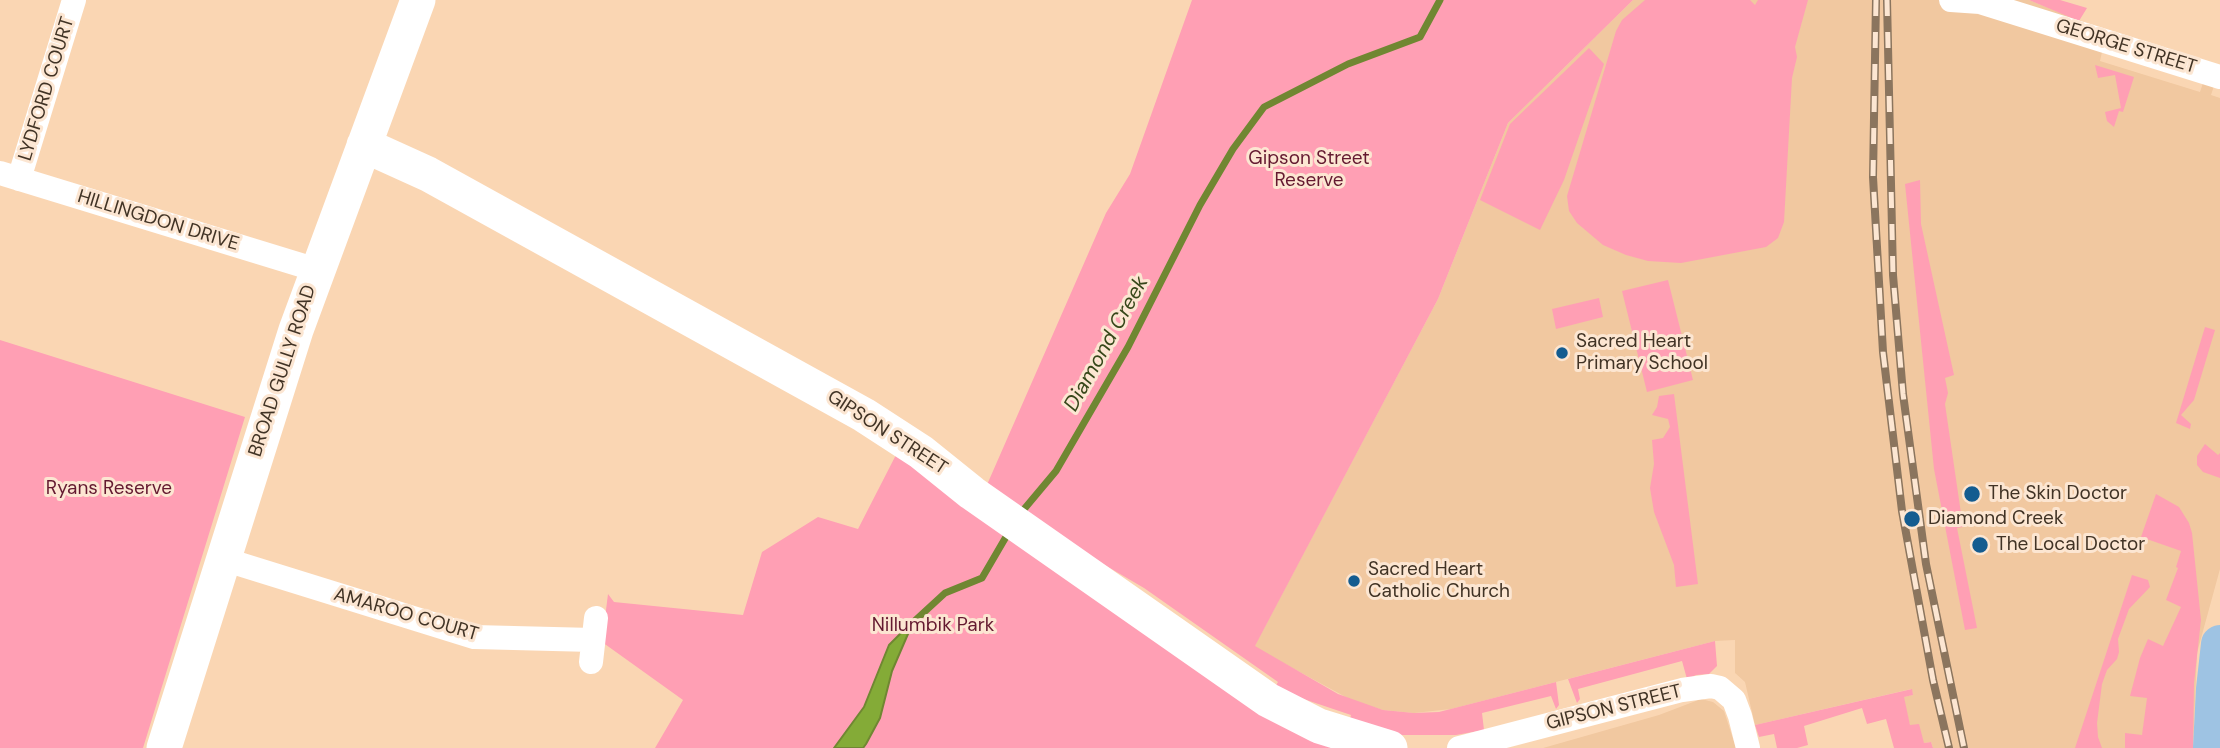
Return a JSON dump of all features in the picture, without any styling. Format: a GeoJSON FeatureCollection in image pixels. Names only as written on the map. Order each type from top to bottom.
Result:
{"type":"FeatureCollection","features":[{"type":"Feature","properties":{"kind":"main road"},"geometry":{"type":"LineString","coordinates":[[2213,748],[2220,644]]}},
{"type":"Feature","properties":{"kind":"street","name":"LYDFORD COURT"},"geometry":{"type":"LineString","coordinates":[[10,176],[74,0]]}},
{"type":"Feature","properties":{"kind":"street","name":"BROAD GULLY ROAD"},"geometry":{"type":"LineString","coordinates":[[163,748],[258,446],[317,270],[418,0]]}},
{"type":"Feature","properties":{"kind":"street","name":"GEORGE STREET"},"geometry":{"type":"LineString","coordinates":[[1951,0],[1980,2],[2220,77]]}},
{"type":"Feature","properties":{"kind":"street","name":"GIPSON STREET"},"geometry":{"type":"LineString","coordinates":[[364,145],[428,174],[854,409],[921,452],[1048,548],[1276,705],[1339,733],[1390,748]]}},
{"type":"Feature","properties":{"kind":"street","name":"HILLINGDON DRIVE"},"geometry":{"type":"LineString","coordinates":[[10,176],[317,270]]}},
{"type":"Feature","properties":{"kind":"street","name":"AMAROO COURT"},"geometry":{"type":"LineString","coordinates":[[223,559],[474,637],[593,640]]}},
{"type":"Feature","properties":{"kind":"street","name":"GIPSON STREET"},"geometry":{"type":"LineString","coordinates":[[1459,748],[1682,690],[1711,686],[1728,694],[1738,709],[1748,748]]}},
{"type":"Feature","properties":{"kind":"shaded area"},"geometry":{"type":"Polygon","coordinates":[[[1633,0],[2029,0],[2084,22],[2102,52],[2100,61],[2200,92],[2203,83],[2214,86],[2211,95],[2220,98],[2220,569],[2197,653],[2193,748],[1933,748],[1931,742],[1924,743],[1910,726],[1903,697],[1913,695],[1911,689],[1755,725],[1745,682],[1735,673],[1735,640],[1715,641],[1451,709],[1414,713],[1383,710],[1353,701],[1254,647],[1438,299],[1508,123],[1633,0]]]}},
{"type":"Feature","properties":{"kind":"shaded area"},"geometry":{"type":"Polygon","coordinates":[[[914,620],[892,671],[880,718],[866,744],[863,748],[834,748],[864,707],[889,645],[914,620]]]}},
{"type":"Feature","properties":{"kind":"shaded area"},"geometry":{"type":"Polygon","coordinates":[[[1701,699],[1713,702],[1724,711],[1736,748],[1543,748],[1659,715],[1701,699]]]}},
{"type":"Feature","properties":{"kind":"green space","name":"Gipson Street Reserve"},"geometry":{"type":"Polygon","coordinates":[[[1192,0],[1633,0],[1508,123],[1438,299],[1255,646],[1338,694],[1383,710],[1439,712],[1556,682],[1559,705],[1556,709],[1551,696],[1482,713],[1484,730],[1456,735],[1401,735],[1349,723],[1351,715],[1274,689],[1278,682],[1144,588],[1062,540],[986,487],[1106,213],[1130,174],[1192,0]]]}},
{"type":"Feature","properties":{"kind":"green space"},"geometry":{"type":"Polygon","coordinates":[[[1645,0],[1750,0],[1755,5],[1758,0],[1808,0],[1795,47],[1797,57],[1792,78],[1784,222],[1778,238],[1766,247],[1681,263],[1648,261],[1603,245],[1577,223],[1569,211],[1567,196],[1616,31],[1622,20],[1645,0]]]}},
{"type":"Feature","properties":{"kind":"green space"},"geometry":{"type":"Polygon","coordinates":[[[2029,0],[2060,0],[2087,8],[2079,21],[2029,0]]]}},
{"type":"Feature","properties":{"kind":"green space"},"geometry":{"type":"Polygon","coordinates":[[[1589,48],[1604,64],[1564,180],[1540,230],[1480,200],[1510,124],[1589,48]]]}},
{"type":"Feature","properties":{"kind":"green space"},"geometry":{"type":"Polygon","coordinates":[[[2095,65],[2134,77],[2123,112],[2119,111],[2114,127],[2107,121],[2105,112],[2121,108],[2115,75],[2098,78],[2095,65]]]}},
{"type":"Feature","properties":{"kind":"green space"},"geometry":{"type":"Polygon","coordinates":[[[1920,180],[1921,224],[1954,375],[1945,378],[1948,393],[1945,404],[1963,527],[1957,528],[1977,628],[1965,630],[1934,469],[1905,184],[1920,180]]]}},
{"type":"Feature","properties":{"kind":"green space"},"geometry":{"type":"Polygon","coordinates":[[[1668,280],[1693,380],[1647,392],[1622,291],[1668,280]]]}},
{"type":"Feature","properties":{"kind":"green space"},"geometry":{"type":"Polygon","coordinates":[[[1599,298],[1603,317],[1556,329],[1552,309],[1599,298]]]}},
{"type":"Feature","properties":{"kind":"green space"},"geometry":{"type":"Polygon","coordinates":[[[2205,327],[2215,330],[2194,400],[2181,415],[2191,424],[2190,429],[2176,423],[2205,327]]]}},
{"type":"Feature","properties":{"kind":"green space","name":"Ryans Reserve"},"geometry":{"type":"Polygon","coordinates":[[[0,340],[245,417],[143,748],[0,748],[0,340]]]}},
{"type":"Feature","properties":{"kind":"green space"},"geometry":{"type":"Polygon","coordinates":[[[1674,394],[1698,584],[1676,587],[1674,565],[1654,512],[1650,488],[1654,464],[1652,440],[1663,438],[1670,427],[1668,419],[1652,415],[1659,396],[1674,394]]]}},
{"type":"Feature","properties":{"kind":"green space"},"geometry":{"type":"Polygon","coordinates":[[[2205,444],[2218,455],[2220,453],[2220,478],[2203,472],[2197,465],[2197,456],[2205,444]]]}},
{"type":"Feature","properties":{"kind":"green space","name":"Nillumbik Park"},"geometry":{"type":"Polygon","coordinates":[[[899,449],[1347,748],[655,748],[683,700],[602,642],[608,594],[614,602],[743,615],[762,552],[818,517],[858,529],[899,449]]]}},
{"type":"Feature","properties":{"kind":"green space"},"geometry":{"type":"Polygon","coordinates":[[[2156,494],[2179,507],[2192,533],[2201,620],[2194,683],[2193,748],[2125,748],[2125,733],[2142,735],[2147,698],[2130,696],[2140,658],[2148,639],[2163,646],[2181,607],[2166,600],[2178,568],[2176,567],[2181,551],[2141,537],[2156,494]]]}},
{"type":"Feature","properties":{"kind":"green space"},"geometry":{"type":"Polygon","coordinates":[[[2132,575],[2148,580],[2150,587],[2129,609],[2118,639],[2117,659],[2107,670],[2102,684],[2097,723],[2102,748],[2075,748],[2132,575]]]}},
{"type":"Feature","properties":{"kind":"green space"},"geometry":{"type":"Polygon","coordinates":[[[1715,641],[1717,666],[1709,674],[1687,679],[1682,661],[1578,689],[1580,699],[1577,703],[1568,679],[1715,641]]]}},
{"type":"Feature","properties":{"kind":"green space"},"geometry":{"type":"Polygon","coordinates":[[[1912,689],[1913,695],[1904,697],[1910,725],[1919,724],[1924,743],[1931,742],[1933,748],[1894,748],[1886,719],[1867,724],[1862,708],[1804,726],[1808,745],[1797,748],[1777,748],[1774,734],[1759,737],[1755,725],[1912,689]]]}},
{"type":"Feature","properties":{"kind":"waterway","name":"Diamond Creek"},"geometry":{"type":"LineString","coordinates":[[1020,514],[1056,471],[1128,347],[1200,205],[1233,149],[1264,107],[1348,64],[1420,37],[1440,0]]}},
{"type":"Feature","properties":{"kind":"waterway","name":"Diamond Creek"},"geometry":{"type":"LineString","coordinates":[[908,627],[945,593],[982,578],[1010,530]]}},
{"type":"Feature","properties":{"kind":"railway"},"geometry":{"type":"LineString","coordinates":[[1876,0],[1873,177],[1883,352],[1902,511],[1933,680],[1949,748]]}},
{"type":"Feature","properties":{"kind":"railway"},"geometry":{"type":"LineString","coordinates":[[1887,0],[1893,275],[1903,394],[1926,564],[1964,748]]}},
{"type":"Feature","properties":{"kind":"place","name":"Sacred Heart Primary School"},"geometry":{"type":"Point","coordinates":[1562,353]}},
{"type":"Feature","properties":{"kind":"place","name":"The Skin Doctor"},"geometry":{"type":"Point","coordinates":[1972,494]}},
{"type":"Feature","properties":{"kind":"place","name":"Diamond Creek"},"geometry":{"type":"Point","coordinates":[1912,519]}},
{"type":"Feature","properties":{"kind":"place","name":"The Local Doctor"},"geometry":{"type":"Point","coordinates":[1980,545]}},
{"type":"Feature","properties":{"kind":"place","name":"Sacred Heart Catholic Church"},"geometry":{"type":"Point","coordinates":[1354,581]}}]}
